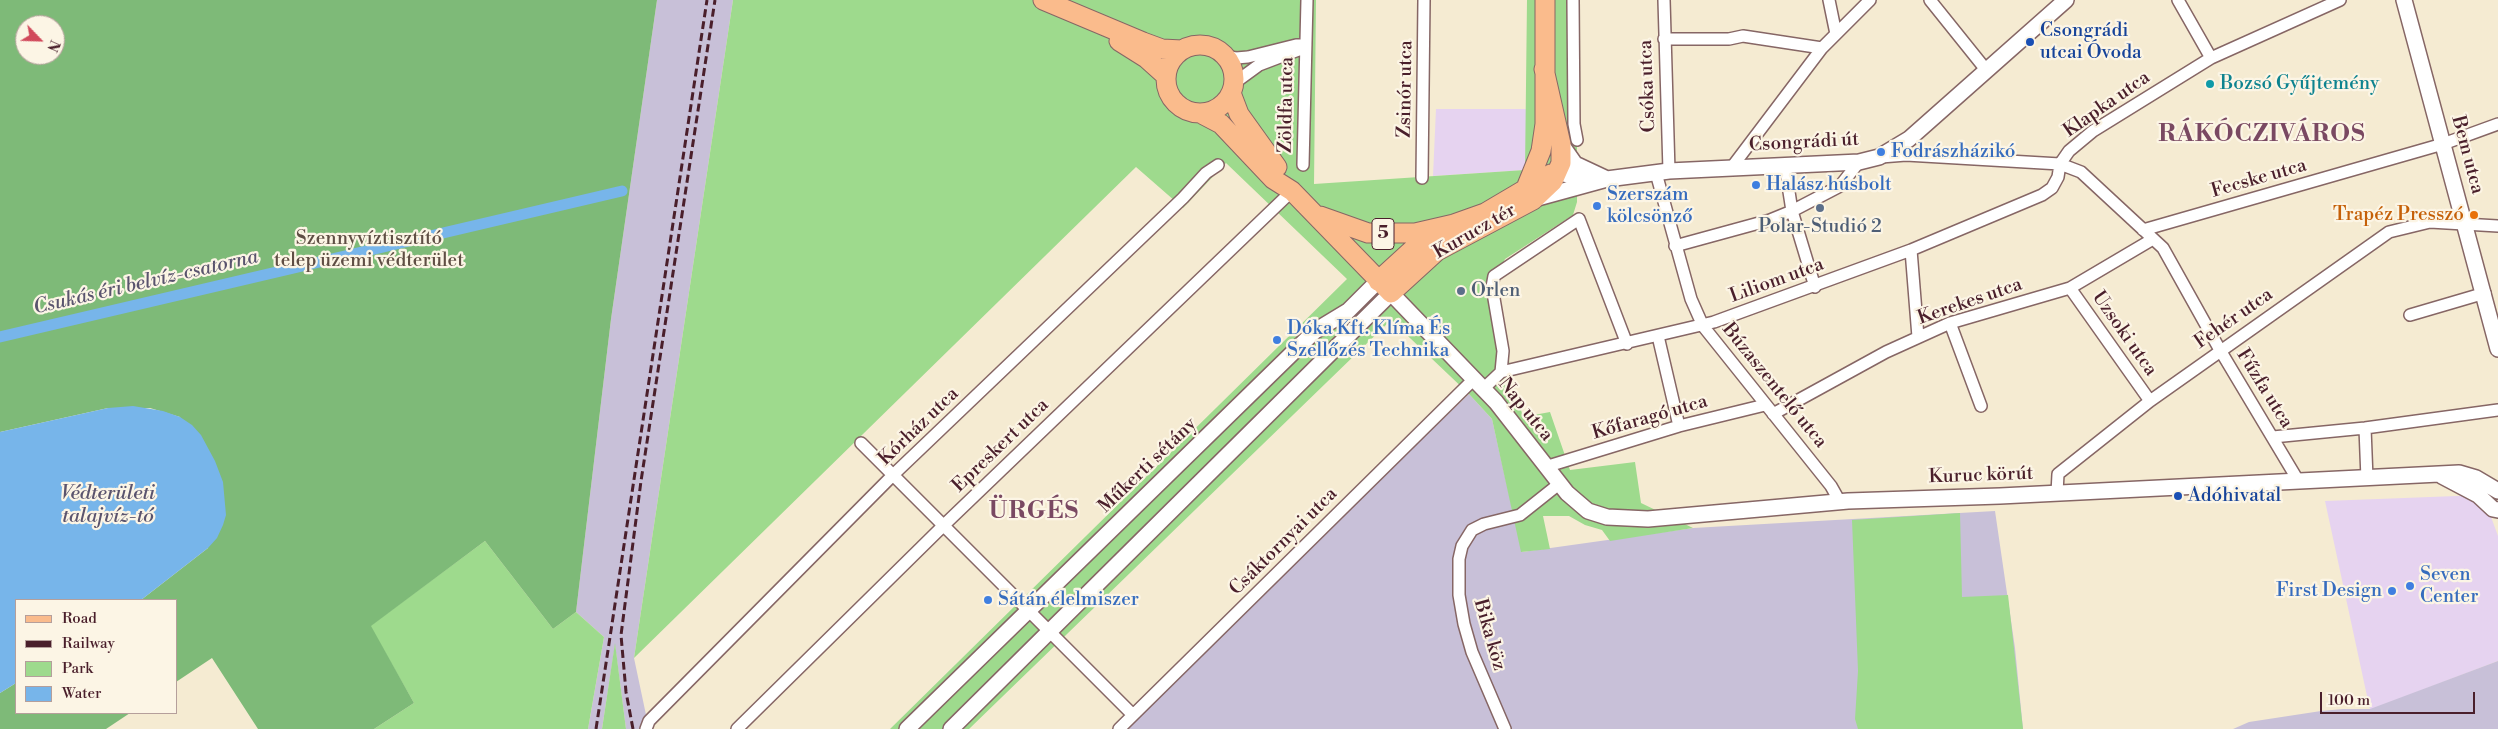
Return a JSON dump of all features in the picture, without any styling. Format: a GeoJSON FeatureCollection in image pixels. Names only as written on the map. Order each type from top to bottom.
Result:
{"type":"FeatureCollection","features":[{"type":"Feature","properties":{"kind":"main road","name":"5"},"geometry":{"type":"LineString","coordinates":[[1043,0],[1082,18],[1162,49],[1182,50],[1204,46],[1217,50],[1224,56],[1232,69],[1232,88],[1238,114],[1292,191],[1385,287]]}},
{"type":"Feature","properties":{"kind":"main road"},"geometry":{"type":"LineString","coordinates":[[1530,194],[1541,151],[1545,124],[1545,0]]}},
{"type":"Feature","properties":{"kind":"main road","name":"5"},"geometry":{"type":"LineString","coordinates":[[1082,18],[1146,58],[1166,76],[1169,92],[1176,103],[1186,110],[1200,113],[1220,124],[1273,179],[1292,191]]}},
{"type":"Feature","properties":{"kind":"main road"},"geometry":{"type":"LineString","coordinates":[[1166,76],[1171,61],[1182,50]]}},
{"type":"Feature","properties":{"kind":"main road"},"geometry":{"type":"LineString","coordinates":[[1544,69],[1569,142],[1558,172]]}},
{"type":"Feature","properties":{"kind":"main road"},"geometry":{"type":"LineString","coordinates":[[1200,113],[1219,108],[1232,88]]}},
{"type":"Feature","properties":{"kind":"main road"},"geometry":{"type":"LineString","coordinates":[[1545,124],[1558,172]]}},
{"type":"Feature","properties":{"kind":"main road","name":"Kurucz tér"},"geometry":{"type":"LineString","coordinates":[[1454,224],[1547,188],[1558,172]]}},
{"type":"Feature","properties":{"kind":"main road","name":"Kurucz tér"},"geometry":{"type":"LineString","coordinates":[[1385,287],[1438,250],[1530,194]]}},
{"type":"Feature","properties":{"kind":"main road","name":"5"},"geometry":{"type":"LineString","coordinates":[[1314,214],[1362,231],[1384,234],[1415,233],[1454,224]]}},
{"type":"Feature","properties":{"kind":"main road"},"geometry":{"type":"LineString","coordinates":[[1385,287],[1424,239],[1454,224]]}},
{"type":"Feature","properties":{"kind":"street","name":"Zöldfa utca"},"geometry":{"type":"LineString","coordinates":[[1303,165],[1307,0]]}},
{"type":"Feature","properties":{"kind":"street","name":"Zsinór utca"},"geometry":{"type":"LineString","coordinates":[[1422,178],[1424,0]]}},
{"type":"Feature","properties":{"kind":"street"},"geometry":{"type":"LineString","coordinates":[[1573,0],[1574,124],[1569,142],[1575,164],[1607,179]]}},
{"type":"Feature","properties":{"kind":"street","name":"Csóka utca"},"geometry":{"type":"LineString","coordinates":[[1663,172],[1664,0]]}},
{"type":"Feature","properties":{"kind":"street"},"geometry":{"type":"LineString","coordinates":[[1829,0],[1836,34]]}},
{"type":"Feature","properties":{"kind":"street"},"geometry":{"type":"LineString","coordinates":[[1732,167],[1822,48],[1870,0]]}},
{"type":"Feature","properties":{"kind":"street"},"geometry":{"type":"LineString","coordinates":[[1930,0],[1987,71]]}},
{"type":"Feature","properties":{"kind":"street","name":"Csongrádi út"},"geometry":{"type":"LineString","coordinates":[[1530,194],[1607,179],[1663,172],[1859,162],[1879,157],[1909,139],[2066,0]]}},
{"type":"Feature","properties":{"kind":"street"},"geometry":{"type":"LineString","coordinates":[[2178,0],[2211,58]]}},
{"type":"Feature","properties":{"kind":"street","name":"Klapka utca"},"geometry":{"type":"LineString","coordinates":[[1879,157],[1928,157],[2060,164],[2078,141],[2211,58],[2340,0]]}},
{"type":"Feature","properties":{"kind":"street","name":"Bem utca"},"geometry":{"type":"LineString","coordinates":[[2404,0],[2464,223],[2485,293],[2494,314],[2498,349]]}},
{"type":"Feature","properties":{"kind":"street"},"geometry":{"type":"LineString","coordinates":[[1664,39],[1713,39],[1743,36],[1822,48]]}},
{"type":"Feature","properties":{"kind":"street","name":"Zöldfa utca"},"geometry":{"type":"LineString","coordinates":[[1224,56],[1248,57],[1296,45],[1306,45]]}},
{"type":"Feature","properties":{"kind":"street","name":"Zöldfa utca"},"geometry":{"type":"LineString","coordinates":[[1232,88],[1260,65],[1295,52],[1306,45]]}},
{"type":"Feature","properties":{"kind":"street","name":"Fecske utca"},"geometry":{"type":"LineString","coordinates":[[2143,230],[2443,144],[2498,124]]}},
{"type":"Feature","properties":{"kind":"street"},"geometry":{"type":"LineString","coordinates":[[1909,139],[1917,149],[1928,157]]}},
{"type":"Feature","properties":{"kind":"street"},"geometry":{"type":"LineString","coordinates":[[1674,246],[1770,220],[1792,211],[1840,186],[1859,162]]}},
{"type":"Feature","properties":{"kind":"street","name":"Fűzfa utca"},"geometry":{"type":"LineString","coordinates":[[2060,164],[2081,172],[2163,248],[2220,350],[2299,482]]}},
{"type":"Feature","properties":{"kind":"street","name":"Liliom utca"},"geometry":{"type":"LineString","coordinates":[[1501,372],[1703,326],[1815,287],[1911,250],[2042,195],[2052,188],[2058,177],[2060,164]]}},
{"type":"Feature","properties":{"kind":"street","name":"Kórház utca"},"geometry":{"type":"LineString","coordinates":[[648,725],[893,475],[1183,198],[1206,173],[1218,165]]}},
{"type":"Feature","properties":{"kind":"street"},"geometry":{"type":"LineString","coordinates":[[1785,166],[1792,211],[1815,287]]}},
{"type":"Feature","properties":{"kind":"street","name":"Csongrádi út"},"geometry":{"type":"LineString","coordinates":[[1558,172],[1575,177],[1607,179]]}},
{"type":"Feature","properties":{"kind":"street","name":"Búzaszentelő utca"},"geometry":{"type":"LineString","coordinates":[[1663,172],[1674,246],[1691,299],[1703,326],[1831,486],[1840,502]]}},
{"type":"Feature","properties":{"kind":"street","name":"Epreskert utca"},"geometry":{"type":"LineString","coordinates":[[737,729],[944,526],[1292,191]]}},
{"type":"Feature","properties":{"kind":"street"},"geometry":{"type":"LineString","coordinates":[[951,729],[1050,632],[1385,287],[1478,385],[1501,372],[1503,351],[1492,287],[1494,276],[1579,219],[1627,344]]}},
{"type":"Feature","properties":{"kind":"street","name":"Fehér utca"},"geometry":{"type":"LineString","coordinates":[[2057,493],[2058,474],[2150,400],[2389,232],[2430,222],[2498,226]]}},
{"type":"Feature","properties":{"kind":"street","name":"Kerekes utca"},"geometry":{"type":"LineString","coordinates":[[1773,414],[1886,352],[1950,323],[2070,288],[2153,239]]}},
{"type":"Feature","properties":{"kind":"street"},"geometry":{"type":"LineString","coordinates":[[1911,250],[1918,337]]}},
{"type":"Feature","properties":{"kind":"street","name":"Műkerti sétány"},"geometry":{"type":"LineString","coordinates":[[907,729],[1315,331],[1385,287]]}},
{"type":"Feature","properties":{"kind":"street","name":"Uzsoki utca"},"geometry":{"type":"LineString","coordinates":[[2070,288],[2150,400]]}},
{"type":"Feature","properties":{"kind":"street"},"geometry":{"type":"LineString","coordinates":[[2410,315],[2485,293]]}},
{"type":"Feature","properties":{"kind":"street"},"geometry":{"type":"LineString","coordinates":[[1950,323],[1981,406]]}},
{"type":"Feature","properties":{"kind":"street"},"geometry":{"type":"LineString","coordinates":[[1658,336],[1679,426]]}},
{"type":"Feature","properties":{"kind":"street","name":"Nap utca"},"geometry":{"type":"LineString","coordinates":[[1478,385],[1496,402],[1545,467]]}},
{"type":"Feature","properties":{"kind":"street","name":"Csáktornyai utca"},"geometry":{"type":"LineString","coordinates":[[1118,729],[1478,385]]}},
{"type":"Feature","properties":{"kind":"street","name":"Kőfaragó utca"},"geometry":{"type":"LineString","coordinates":[[1545,467],[1679,426],[1765,405]]}},
{"type":"Feature","properties":{"kind":"street"},"geometry":{"type":"LineString","coordinates":[[2273,437],[2365,428],[2498,410]]}},
{"type":"Feature","properties":{"kind":"street"},"geometry":{"type":"LineString","coordinates":[[2365,428],[2367,479]]}},
{"type":"Feature","properties":{"kind":"street"},"geometry":{"type":"LineString","coordinates":[[861,443],[1133,715]]}},
{"type":"Feature","properties":{"kind":"street","name":"Kuruc körút"},"geometry":{"type":"LineString","coordinates":[[1545,467],[1559,484],[1588,511],[1616,518],[1690,516],[1840,502],[2467,474],[2498,491]]}},
{"type":"Feature","properties":{"kind":"street"},"geometry":{"type":"LineString","coordinates":[[2439,475],[2478,495],[2493,509],[2498,510]]}},
{"type":"Feature","properties":{"kind":"street","name":"Bika köz"},"geometry":{"type":"LineString","coordinates":[[1506,729],[1472,652],[1464,624],[1459,595],[1458,571],[1460,552],[1472,530],[1484,524],[1520,515],[1559,484]]}},
{"type":"Feature","properties":{"kind":"shaded area"},"geometry":{"type":"Polygon","coordinates":[[[657,0],[733,0],[634,658],[649,729],[626,729],[615,645],[602,729],[588,729],[604,637],[576,612],[611,319],[657,0]]]}},
{"type":"Feature","properties":{"kind":"shaded area"},"geometry":{"type":"Polygon","coordinates":[[[1436,109],[1526,109],[1526,170],[1433,176],[1436,109]]]}},
{"type":"Feature","properties":{"kind":"shaded area"},"geometry":{"type":"Polygon","coordinates":[[[1469,394],[1492,419],[1522,552],[1693,528],[1995,511],[2015,648],[2023,729],[1119,729],[1469,394]]]}},
{"type":"Feature","properties":{"kind":"shaded area"},"geometry":{"type":"Polygon","coordinates":[[[2483,495],[2498,536],[2498,661],[2370,710],[2325,501],[2483,495]]]}},
{"type":"Feature","properties":{"kind":"shaded area"},"geometry":{"type":"Polygon","coordinates":[[[2498,661],[2498,729],[2233,729],[2249,722],[2321,711],[2370,709],[2498,661]]]}},
{"type":"Feature","properties":{"kind":"green space","name":"Szennyvíztisztító telep üzemi védterület"},"geometry":{"type":"Polygon","coordinates":[[[0,0],[657,0],[611,319],[576,612],[553,629],[485,541],[371,626],[414,703],[374,729],[258,729],[212,658],[178,681],[178,599],[142,599],[208,548],[180,417],[150,408],[108,408],[0,432],[0,0]]]}},
{"type":"Feature","properties":{"kind":"green space"},"geometry":{"type":"Polygon","coordinates":[[[733,0],[1316,0],[1314,184],[1525,170],[1527,0],[1577,0],[1577,202],[1573,215],[1505,259],[1495,278],[1512,378],[1523,417],[1550,412],[1570,470],[1635,462],[1641,503],[1693,528],[1610,541],[1602,530],[1585,525],[1569,516],[1543,516],[1550,549],[1521,552],[1492,419],[1469,394],[1391,320],[969,729],[890,729],[1347,279],[1226,163],[1183,208],[1136,167],[634,658],[733,0]]]}},
{"type":"Feature","properties":{"kind":"green space"},"geometry":{"type":"Polygon","coordinates":[[[1960,513],[1962,597],[2008,595],[2023,729],[1858,729],[1855,719],[1858,671],[1852,520],[1960,513]]]}},
{"type":"Feature","properties":{"kind":"green space"},"geometry":{"type":"Polygon","coordinates":[[[485,541],[553,629],[576,612],[604,637],[588,729],[374,729],[414,703],[370,626],[485,541]]]}},
{"type":"Feature","properties":{"kind":"green space"},"geometry":{"type":"Polygon","coordinates":[[[615,643],[626,729],[602,729],[615,643]]]}},
{"type":"Feature","properties":{"kind":"green space"},"geometry":{"type":"Polygon","coordinates":[[[15,684],[15,714],[128,714],[106,729],[0,729],[0,693],[15,684]]]}},
{"type":"Feature","properties":{"kind":"water","name":"Védterületi talajvíz-tó"},"geometry":{"type":"Polygon","coordinates":[[[133,406],[163,411],[180,417],[192,425],[201,435],[215,461],[223,482],[226,515],[223,525],[217,538],[208,548],[142,599],[15,599],[15,684],[0,693],[0,432],[108,408],[133,406]]]}},
{"type":"Feature","properties":{"kind":"waterway","name":"Csukás éri belvíz-csatorna"},"geometry":{"type":"LineString","coordinates":[[0,337],[622,191]]}},
{"type":"Feature","properties":{"kind":"railway"},"geometry":{"type":"LineString","coordinates":[[596,729],[707,0]]}},
{"type":"Feature","properties":{"kind":"railway"},"geometry":{"type":"LineString","coordinates":[[633,729],[626,692],[621,635],[641,481],[715,0]]}},
{"type":"Feature","properties":{"kind":"place","name":"Csongrádi utcai Óvoda"},"geometry":{"type":"Point","coordinates":[2030,42]}},
{"type":"Feature","properties":{"kind":"place","name":"Bozsó Gyűjtemény"},"geometry":{"type":"Point","coordinates":[2210,84]}},
{"type":"Feature","properties":{"kind":"place","name":"Fodrászházikó"},"geometry":{"type":"Point","coordinates":[1881,152]}},
{"type":"Feature","properties":{"kind":"place","name":"Halász húsbolt"},"geometry":{"type":"Point","coordinates":[1756,185]}},
{"type":"Feature","properties":{"kind":"place","name":"Szerszám kölcsönző"},"geometry":{"type":"Point","coordinates":[1597,206]}},
{"type":"Feature","properties":{"kind":"place","name":"Polar-Studió 2"},"geometry":{"type":"Point","coordinates":[1820,208]}},
{"type":"Feature","properties":{"kind":"place","name":"Trapéz Presszó"},"geometry":{"type":"Point","coordinates":[2474,215]}},
{"type":"Feature","properties":{"kind":"place","name":"Orlen"},"geometry":{"type":"Point","coordinates":[1461,291]}},
{"type":"Feature","properties":{"kind":"place","name":"Dóka Kft. Klíma És Szellőzés Technika"},"geometry":{"type":"Point","coordinates":[1277,340]}},
{"type":"Feature","properties":{"kind":"place","name":"Adóhivatal"},"geometry":{"type":"Point","coordinates":[2178,496]}},
{"type":"Feature","properties":{"kind":"place","name":"Seven Center"},"geometry":{"type":"Point","coordinates":[2410,586]}},
{"type":"Feature","properties":{"kind":"place","name":"First Design"},"geometry":{"type":"Point","coordinates":[2392,591]}},
{"type":"Feature","properties":{"kind":"place","name":"Sátán élelmiszer"},"geometry":{"type":"Point","coordinates":[988,600]}},
{"type":"Feature","properties":{"kind":"district","name":"RÁKÓCZIVÁROS"},"geometry":{"type":"Point","coordinates":[2262,135]}},
{"type":"Feature","properties":{"kind":"district","name":"ÜRGÉS"},"geometry":{"type":"Point","coordinates":[1034,512]}}]}
